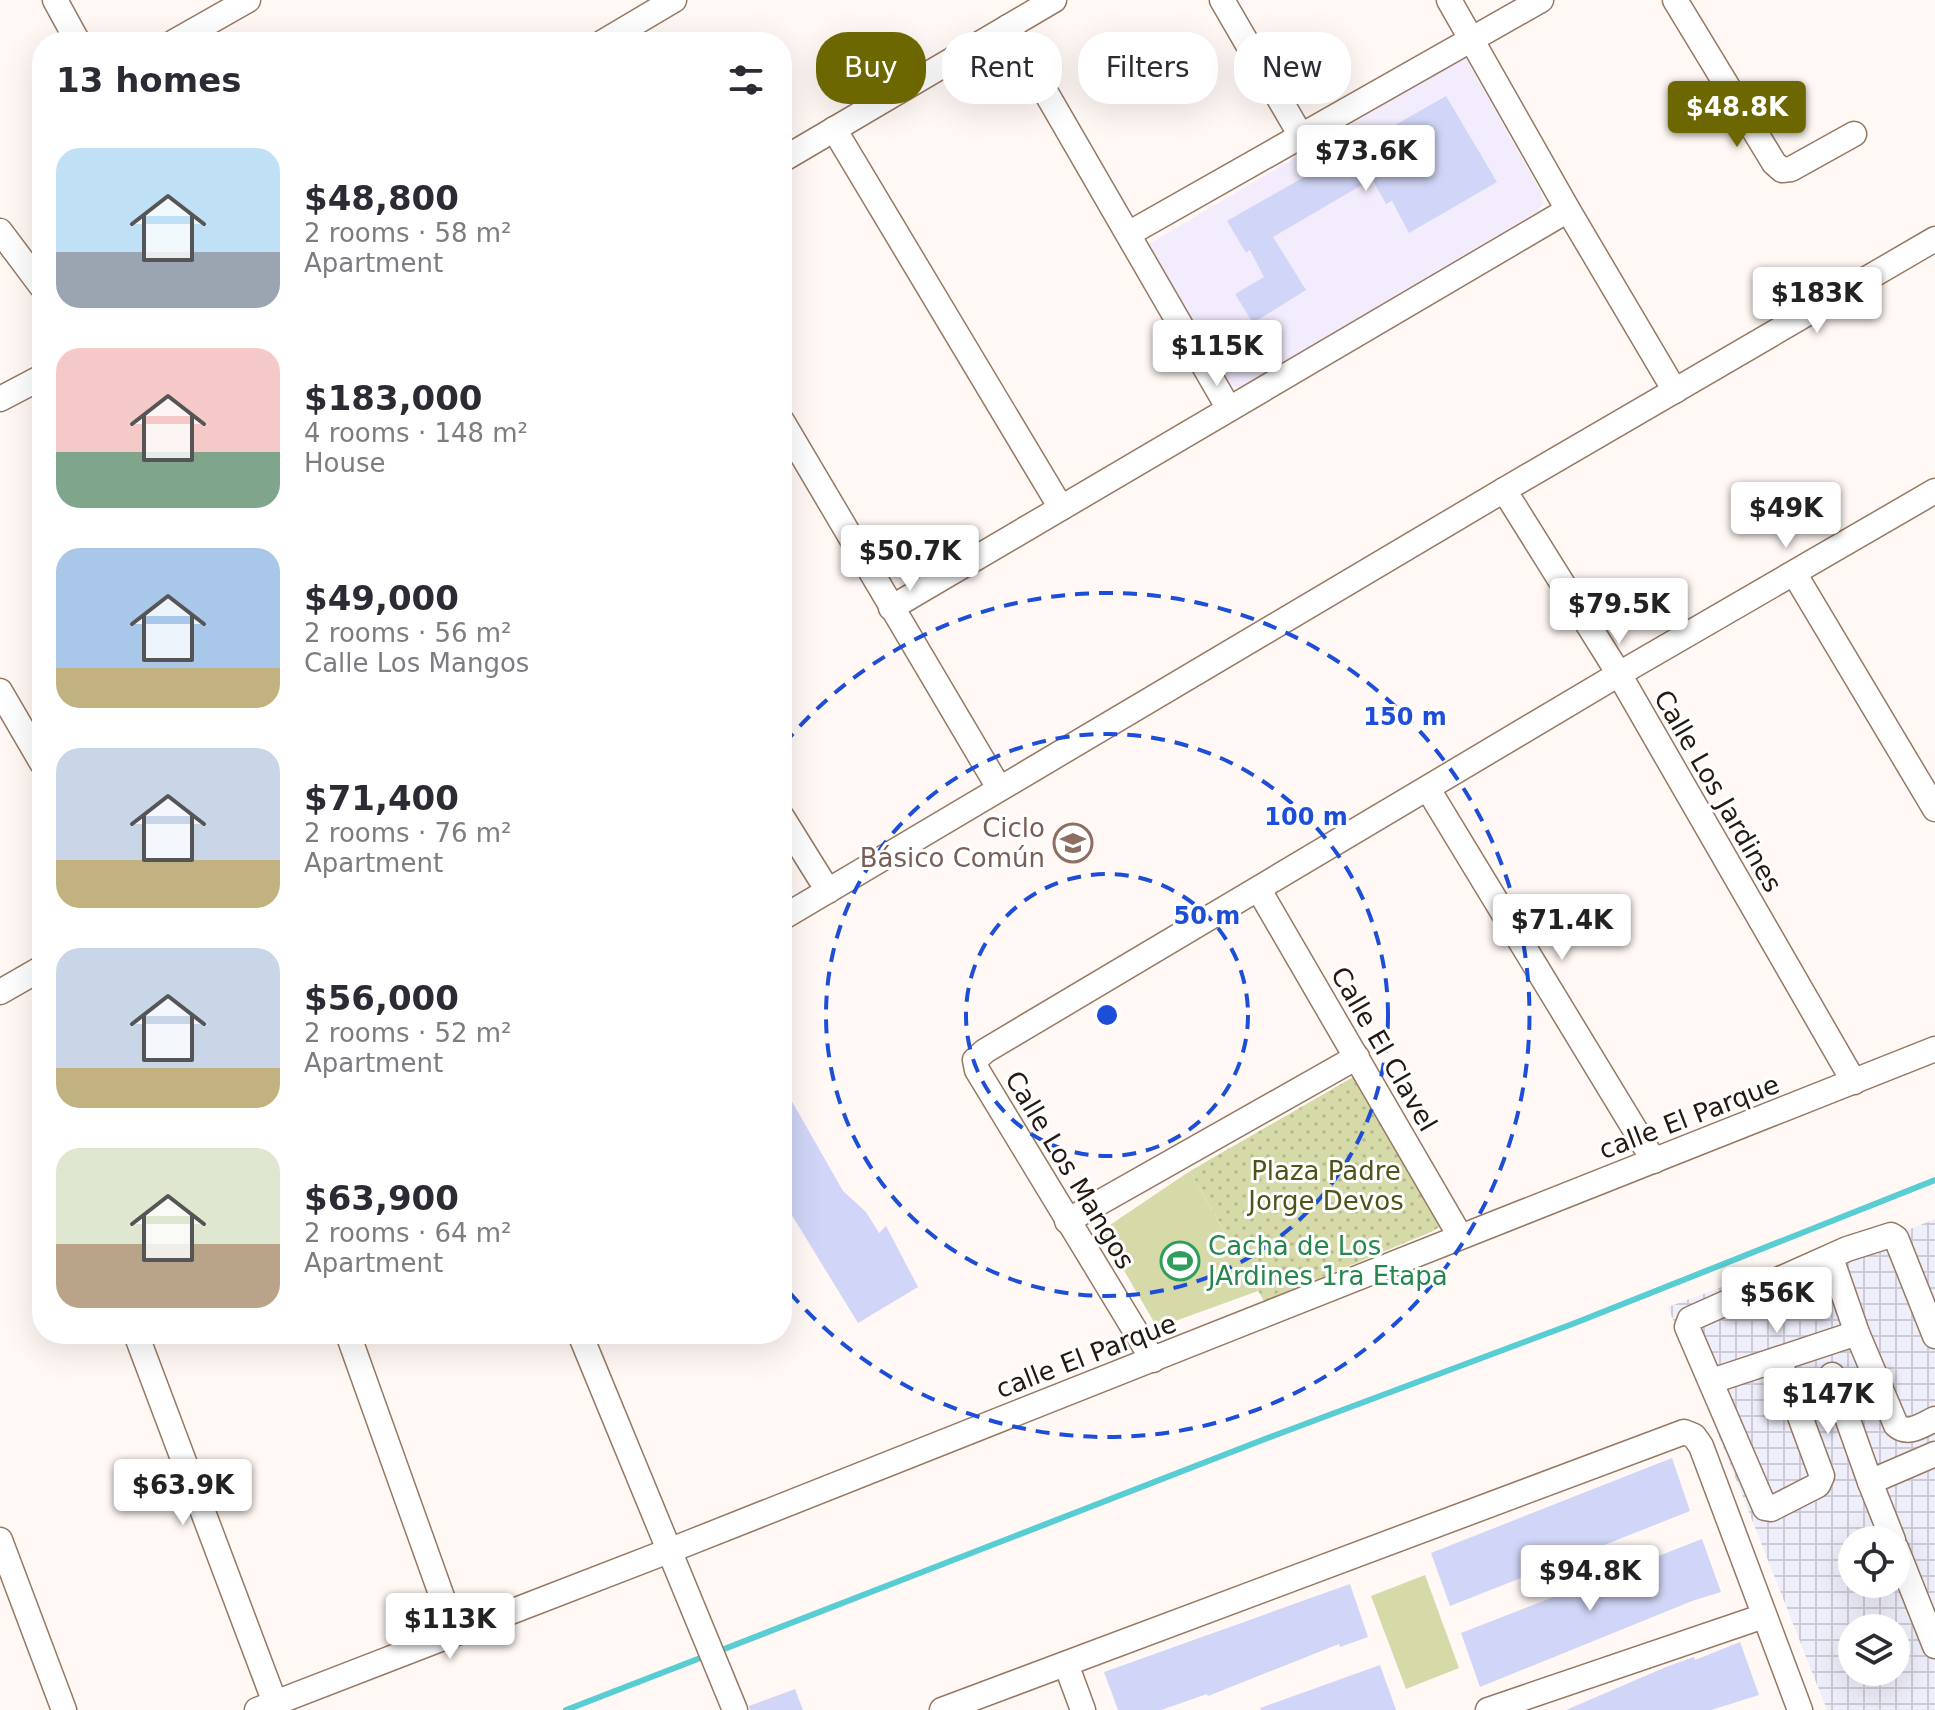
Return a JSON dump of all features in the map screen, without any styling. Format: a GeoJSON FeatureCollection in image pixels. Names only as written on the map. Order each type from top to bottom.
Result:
{"type":"FeatureCollection","features":[{"type":"Feature","properties":{"kind":"street"},"geometry":{"type":"LineString","coordinates":[[55,0],[73,32]]}},
{"type":"Feature","properties":{"kind":"street"},"geometry":{"type":"LineString","coordinates":[[192,32],[248,0]]}},
{"type":"Feature","properties":{"kind":"street"},"geometry":{"type":"LineString","coordinates":[[620,32],[674,0]]}},
{"type":"Feature","properties":{"kind":"street"},"geometry":{"type":"LineString","coordinates":[[792,154],[1054,0]]}},
{"type":"Feature","properties":{"kind":"street"},"geometry":{"type":"LineString","coordinates":[[1222,0],[1301,136]]}},
{"type":"Feature","properties":{"kind":"street"},"geometry":{"type":"LineString","coordinates":[[1449,0],[1675,391]]}},
{"type":"Feature","properties":{"kind":"street"},"geometry":{"type":"LineString","coordinates":[[1130,233],[1541,0]]}},
{"type":"Feature","properties":{"kind":"street"},"geometry":{"type":"LineString","coordinates":[[1675,0],[1774,163],[1782,170],[1791,169],[1854,134]]}},
{"type":"Feature","properties":{"kind":"street"},"geometry":{"type":"LineString","coordinates":[[1008,27],[1130,233],[1229,409]]}},
{"type":"Feature","properties":{"kind":"street"},"geometry":{"type":"LineString","coordinates":[[834,129],[1061,508]]}},
{"type":"Feature","properties":{"kind":"street"},"geometry":{"type":"LineString","coordinates":[[891,608],[1568,210]]}},
{"type":"Feature","properties":{"kind":"street"},"geometry":{"type":"LineString","coordinates":[[0,231],[32,274]]}},
{"type":"Feature","properties":{"kind":"street"},"geometry":{"type":"LineString","coordinates":[[792,912],[1504,490],[1935,239]]}},
{"type":"Feature","properties":{"kind":"street"},"geometry":{"type":"LineString","coordinates":[[0,399],[32,382]]}},
{"type":"Feature","properties":{"kind":"street"},"geometry":{"type":"LineString","coordinates":[[792,438],[999,788]]}},
{"type":"Feature","properties":{"kind":"street","name":"Calle Los Jardines"},"geometry":{"type":"LineString","coordinates":[[1504,490],[1612,679],[1854,1082]]}},
{"type":"Feature","properties":{"kind":"street"},"geometry":{"type":"LineString","coordinates":[[1612,679],[1935,491]]}},
{"type":"Feature","properties":{"kind":"street"},"geometry":{"type":"LineString","coordinates":[[1794,573],[1935,809]]}},
{"type":"Feature","properties":{"kind":"street","name":"Calle Los Mangos"},"geometry":{"type":"LineString","coordinates":[[1153,1360],[977,1070],[975,1060],[985,1051],[1612,679]]}},
{"type":"Feature","properties":{"kind":"street"},"geometry":{"type":"LineString","coordinates":[[0,691],[32,746]]}},
{"type":"Feature","properties":{"kind":"street"},"geometry":{"type":"LineString","coordinates":[[1428,789],[1654,1161]]}},
{"type":"Feature","properties":{"kind":"street"},"geometry":{"type":"LineString","coordinates":[[792,833],[828,891]]}},
{"type":"Feature","properties":{"kind":"street","name":"Calle El Clavel"},"geometry":{"type":"LineString","coordinates":[[1259,890],[1460,1236]]}},
{"type":"Feature","properties":{"kind":"street"},"geometry":{"type":"LineString","coordinates":[[0,992],[32,974]]}},
{"type":"Feature","properties":{"kind":"street","name":"calle El Parque"},"geometry":{"type":"LineString","coordinates":[[266,1706],[671,1550],[1935,1049]]}},
{"type":"Feature","properties":{"kind":"street"},"geometry":{"type":"LineString","coordinates":[[1067,1221],[1357,1057]]}},
{"type":"Feature","properties":{"kind":"street"},"geometry":{"type":"LineString","coordinates":[[1779,1360],[1822,1476],[1818,1485],[1775,1508],[1765,1508],[1687,1327],[1690,1319],[1891,1235],[1896,1238],[1935,1336]]}},
{"type":"Feature","properties":{"kind":"street"},"geometry":{"type":"LineString","coordinates":[[1831,1258],[1857,1333],[1896,1425],[1901,1430],[1909,1431],[1935,1419]]}},
{"type":"Feature","properties":{"kind":"street"},"geometry":{"type":"LineString","coordinates":[[1712,1381],[1857,1333]]}},
{"type":"Feature","properties":{"kind":"street"},"geometry":{"type":"LineString","coordinates":[[139,1344],[266,1706]]}},
{"type":"Feature","properties":{"kind":"street"},"geometry":{"type":"LineString","coordinates":[[352,1344],[455,1633]]}},
{"type":"Feature","properties":{"kind":"street"},"geometry":{"type":"LineString","coordinates":[[584,1344],[735,1710]]}},
{"type":"Feature","properties":{"kind":"street"},"geometry":{"type":"LineString","coordinates":[[1832,1375],[1887,1526]]}},
{"type":"Feature","properties":{"kind":"street"},"geometry":{"type":"LineString","coordinates":[[942,1710],[1684,1432],[1694,1436],[1701,1446],[1800,1710]]}},
{"type":"Feature","properties":{"kind":"street"},"geometry":{"type":"LineString","coordinates":[[1870,1482],[1935,1454]]}},
{"type":"Feature","properties":{"kind":"street"},"geometry":{"type":"LineString","coordinates":[[0,1540],[64,1710]]}},
{"type":"Feature","properties":{"kind":"street"},"geometry":{"type":"LineString","coordinates":[[1910,1583],[1935,1646]]}},
{"type":"Feature","properties":{"kind":"street"},"geometry":{"type":"LineString","coordinates":[[1488,1710],[1764,1616]]}},
{"type":"Feature","properties":{"kind":"street"},"geometry":{"type":"LineString","coordinates":[[1066,1664],[1083,1710]]}},
{"type":"Feature","properties":{"kind":"shaded area"},"geometry":{"type":"Polygon","coordinates":[[[1465,57],[1541,192],[1544,203],[1538,211],[1239,388],[1226,384],[1149,244],[1465,57]]]}},
{"type":"Feature","properties":{"kind":"shaded area"},"geometry":{"type":"Polygon","coordinates":[[[1935,1219],[1935,1710],[1827,1710],[1668,1307],[1886,1226],[1905,1231],[1935,1219]]]}},
{"type":"Feature","properties":{"kind":"green space","name":"Plaza Padre Jorge Devos"},"geometry":{"type":"Polygon","coordinates":[[[1355,1076],[1443,1225],[1264,1301],[1190,1171],[1355,1076]]]}},
{"type":"Feature","properties":{"kind":"green space","name":"Cacha de Los JArdines 1ra Etapa"},"geometry":{"type":"Polygon","coordinates":[[[1190,1171],[1258,1291],[1167,1324],[1154,1322],[1101,1231],[1190,1171]]]}},
{"type":"Feature","properties":{"kind":"green space"},"geometry":{"type":"Polygon","coordinates":[[[1425,1575],[1459,1668],[1406,1689],[1371,1596],[1425,1575]]]}},
{"type":"Feature","properties":{"kind":"building"},"geometry":{"type":"Polygon","coordinates":[[[1446,96],[1497,182],[1409,233],[1392,201],[1386,204],[1372,179],[1273,237],[1306,290],[1253,323],[1235,294],[1264,277],[1250,250],[1246,253],[1227,221],[1446,96]]]}},
{"type":"Feature","properties":{"kind":"building"},"geometry":{"type":"Polygon","coordinates":[[[792,1102],[843,1191],[866,1212],[879,1233],[886,1226],[918,1287],[858,1323],[792,1215],[792,1102]]]}},
{"type":"Feature","properties":{"kind":"building"},"geometry":{"type":"Polygon","coordinates":[[[1672,1458],[1690,1511],[1450,1606],[1431,1553],[1672,1458]]]}},
{"type":"Feature","properties":{"kind":"building"},"geometry":{"type":"Polygon","coordinates":[[[1702,1539],[1721,1592],[1480,1687],[1461,1633],[1702,1539]]]}},
{"type":"Feature","properties":{"kind":"building"},"geometry":{"type":"Polygon","coordinates":[[[1350,1584],[1368,1637],[1340,1647],[1339,1644],[1208,1696],[1161,1710],[1118,1710],[1104,1672],[1350,1584]]]}},
{"type":"Feature","properties":{"kind":"building"},"geometry":{"type":"Polygon","coordinates":[[[1740,1642],[1759,1695],[1711,1710],[1566,1710],[1666,1667],[1694,1657],[1695,1660],[1740,1642]]]}},
{"type":"Feature","properties":{"kind":"building"},"geometry":{"type":"Polygon","coordinates":[[[1380,1665],[1396,1710],[1260,1708],[1380,1665]]]}},
{"type":"Feature","properties":{"kind":"building"},"geometry":{"type":"Polygon","coordinates":[[[795,1689],[803,1710],[750,1710],[749,1706],[795,1689]]]}},
{"type":"Feature","properties":{"kind":"waterway"},"geometry":{"type":"LineString","coordinates":[[719,1651],[1265,1439],[1575,1323],[1935,1180]]}},
{"type":"Feature","properties":{"kind":"waterway"},"geometry":{"type":"LineString","coordinates":[[566,1710],[708,1655]]}},
{"type":"Feature","properties":{"kind":"place","name":"Ciclo Básico Común"},"geometry":{"type":"Point","coordinates":[1073,843]}},
{"type":"Feature","properties":{"kind":"place","name":"Cacha de Los JArdines 1ra Etapa"},"geometry":{"type":"Point","coordinates":[1180,1261]}}]}
